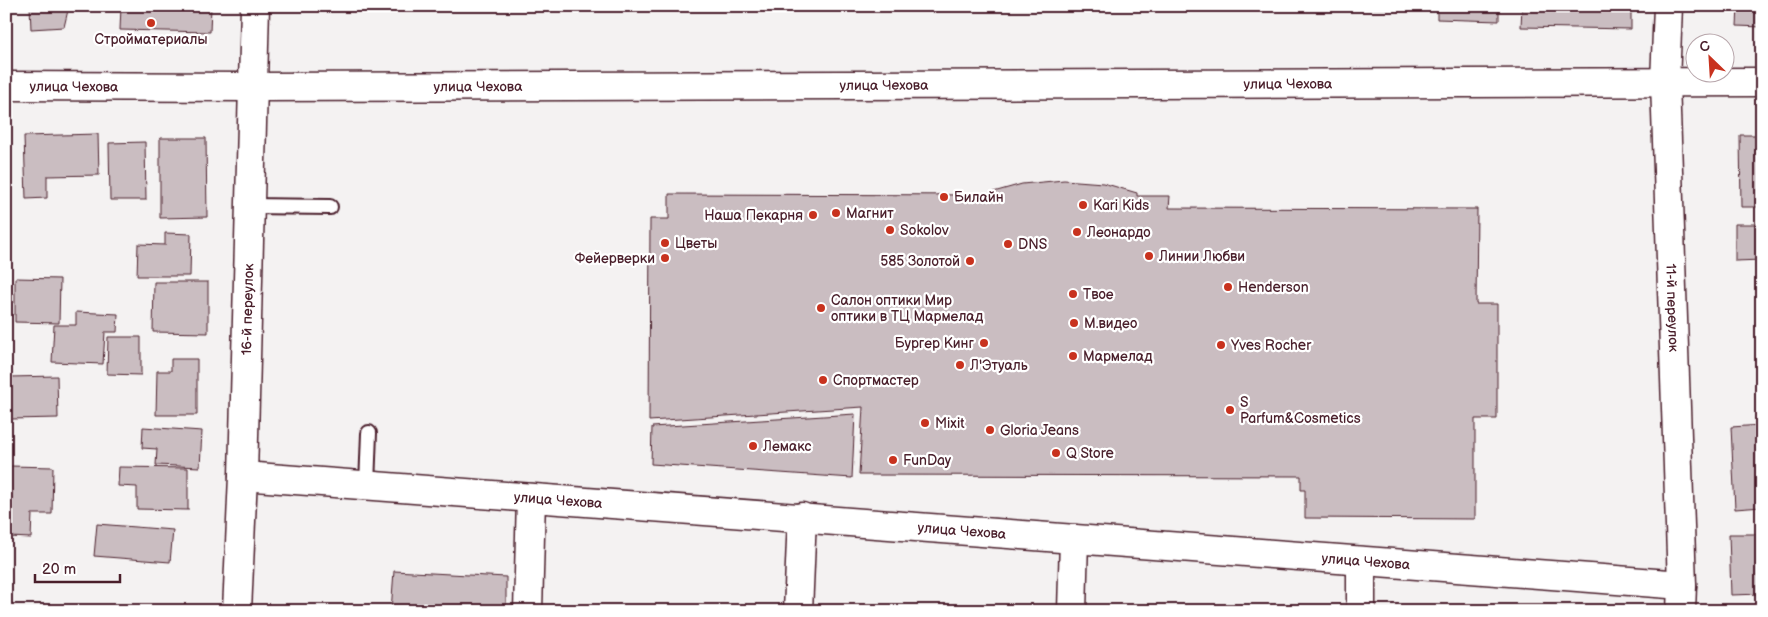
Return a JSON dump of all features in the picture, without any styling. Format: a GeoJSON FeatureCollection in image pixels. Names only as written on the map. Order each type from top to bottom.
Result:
{"type":"FeatureCollection","features":[{"type":"Feature","properties":{"kind":"street","name":"16-й переулок"},"geometry":{"type":"LineString","coordinates":[[237,611],[243,476],[255,6]]}},
{"type":"Feature","properties":{"kind":"street","name":"11-й переулок"},"geometry":{"type":"LineString","coordinates":[[1668,6],[1666,82],[1681,598]]}},
{"type":"Feature","properties":{"kind":"street","name":"улица Чехова"},"geometry":{"type":"LineString","coordinates":[[6,86],[252,87],[1762,82]]}},
{"type":"Feature","properties":{"kind":"street","name":"улица Чехова"},"geometry":{"type":"LineString","coordinates":[[243,476],[1361,561],[1681,598]]}},
{"type":"Feature","properties":{"kind":"street"},"geometry":{"type":"LineString","coordinates":[[528,611],[531,498]]}},
{"type":"Feature","properties":{"kind":"street"},"geometry":{"type":"LineString","coordinates":[[798,611],[802,517]]}},
{"type":"Feature","properties":{"kind":"street"},"geometry":{"type":"LineString","coordinates":[[1072,611],[1074,539]]}},
{"type":"Feature","properties":{"kind":"street"},"geometry":{"type":"LineString","coordinates":[[1360,611],[1361,561]]}},
{"type":"Feature","properties":{"kind":"lane"},"geometry":{"type":"LineString","coordinates":[[249,206],[330,208]]}},
{"type":"Feature","properties":{"kind":"lane"},"geometry":{"type":"LineString","coordinates":[[367,485],[369,433]]}},
{"type":"Feature","properties":{"kind":"building"},"geometry":{"type":"Polygon","coordinates":[[[30,6],[69,6],[64,27],[31,29],[30,6]]]}},
{"type":"Feature","properties":{"kind":"building"},"geometry":{"type":"Polygon","coordinates":[[[121,6],[211,6],[210,32],[120,30],[121,6]]]}},
{"type":"Feature","properties":{"kind":"building"},"geometry":{"type":"Polygon","coordinates":[[[1292,6],[1392,6],[1392,8],[1292,8],[1292,6]]]}},
{"type":"Feature","properties":{"kind":"building"},"geometry":{"type":"Polygon","coordinates":[[[1437,6],[1499,6],[1499,21],[1437,19],[1437,6]]]}},
{"type":"Feature","properties":{"kind":"building"},"geometry":{"type":"Polygon","coordinates":[[[1522,6],[1631,6],[1631,29],[1521,27],[1522,6]]]}},
{"type":"Feature","properties":{"kind":"building"},"geometry":{"type":"Polygon","coordinates":[[[1738,6],[1762,6],[1762,27],[1737,26],[1738,6]]]}},
{"type":"Feature","properties":{"kind":"building"},"geometry":{"type":"Polygon","coordinates":[[[98,134],[99,175],[47,176],[47,198],[26,199],[24,136],[98,134]]]}},
{"type":"Feature","properties":{"kind":"building"},"geometry":{"type":"Polygon","coordinates":[[[1740,135],[1762,135],[1762,207],[1741,207],[1740,135]]]}},
{"type":"Feature","properties":{"kind":"building"},"geometry":{"type":"Polygon","coordinates":[[[160,138],[206,138],[207,217],[160,218],[160,138]]]}},
{"type":"Feature","properties":{"kind":"building"},"geometry":{"type":"Polygon","coordinates":[[[145,142],[146,200],[110,200],[109,143],[145,142]]]}},
{"type":"Feature","properties":{"kind":"building","name":"Мармелад"},"geometry":{"type":"Polygon","coordinates":[[[1064,180],[1103,183],[1137,193],[1137,196],[1170,196],[1169,208],[1477,209],[1476,304],[1497,304],[1497,419],[1475,419],[1475,519],[1305,518],[1305,490],[1301,490],[1301,476],[859,475],[863,407],[649,421],[650,219],[669,219],[669,194],[990,195],[990,193],[1022,184],[1064,180]]]}},
{"type":"Feature","properties":{"kind":"building"},"geometry":{"type":"Polygon","coordinates":[[[1735,224],[1762,224],[1762,260],[1735,261],[1735,224]]]}},
{"type":"Feature","properties":{"kind":"building"},"geometry":{"type":"Polygon","coordinates":[[[165,233],[191,234],[190,276],[137,276],[138,244],[165,245],[165,233]]]}},
{"type":"Feature","properties":{"kind":"building"},"geometry":{"type":"Polygon","coordinates":[[[15,278],[60,279],[59,323],[15,322],[15,278]]]}},
{"type":"Feature","properties":{"kind":"building"},"geometry":{"type":"Polygon","coordinates":[[[154,282],[208,282],[208,333],[153,332],[154,282]]]}},
{"type":"Feature","properties":{"kind":"building"},"geometry":{"type":"Polygon","coordinates":[[[76,312],[118,314],[117,332],[105,332],[103,364],[52,362],[54,325],[76,325],[76,312]]]}},
{"type":"Feature","properties":{"kind":"building"},"geometry":{"type":"Polygon","coordinates":[[[108,337],[141,337],[141,375],[107,374],[108,337]]]}},
{"type":"Feature","properties":{"kind":"building"},"geometry":{"type":"Polygon","coordinates":[[[171,359],[197,359],[197,415],[156,415],[157,371],[171,371],[171,359]]]}},
{"type":"Feature","properties":{"kind":"building"},"geometry":{"type":"Polygon","coordinates":[[[57,376],[58,418],[11,419],[10,377],[57,376]]]}},
{"type":"Feature","properties":{"kind":"building","name":"Лемакс"},"geometry":{"type":"Polygon","coordinates":[[[855,414],[852,478],[651,464],[652,427],[855,414]]]}},
{"type":"Feature","properties":{"kind":"building"},"geometry":{"type":"Polygon","coordinates":[[[1762,425],[1762,507],[1735,509],[1731,427],[1762,425]]]}},
{"type":"Feature","properties":{"kind":"building"},"geometry":{"type":"Polygon","coordinates":[[[143,427],[202,431],[200,467],[156,465],[157,449],[142,448],[143,427]]]}},
{"type":"Feature","properties":{"kind":"building"},"geometry":{"type":"Polygon","coordinates":[[[10,466],[53,467],[52,514],[32,514],[31,538],[9,537],[10,466]]]}},
{"type":"Feature","properties":{"kind":"building"},"geometry":{"type":"Polygon","coordinates":[[[119,467],[188,468],[188,510],[137,509],[137,487],[118,486],[119,467]]]}},
{"type":"Feature","properties":{"kind":"building"},"geometry":{"type":"Polygon","coordinates":[[[97,524],[173,530],[170,562],[94,556],[97,524]]]}},
{"type":"Feature","properties":{"kind":"building"},"geometry":{"type":"Polygon","coordinates":[[[1729,534],[1762,534],[1762,594],[1731,595],[1729,534]]]}},
{"type":"Feature","properties":{"kind":"building"},"geometry":{"type":"Polygon","coordinates":[[[394,571],[506,577],[506,611],[391,611],[394,571]]]}},
{"type":"Feature","properties":{"kind":"place","name":"Стройматериалы"},"geometry":{"type":"Point","coordinates":[151,23]}},
{"type":"Feature","properties":{"kind":"place","name":"Билайн"},"geometry":{"type":"Point","coordinates":[944,197]}},
{"type":"Feature","properties":{"kind":"place","name":"Kari Kids"},"geometry":{"type":"Point","coordinates":[1083,205]}},
{"type":"Feature","properties":{"kind":"place","name":"Магнит"},"geometry":{"type":"Point","coordinates":[836,213]}},
{"type":"Feature","properties":{"kind":"place","name":"Наша Пекарня"},"geometry":{"type":"Point","coordinates":[813,215]}},
{"type":"Feature","properties":{"kind":"place","name":"Sokolov"},"geometry":{"type":"Point","coordinates":[890,230]}},
{"type":"Feature","properties":{"kind":"place","name":"Леонардо"},"geometry":{"type":"Point","coordinates":[1077,232]}},
{"type":"Feature","properties":{"kind":"place","name":"Цветы"},"geometry":{"type":"Point","coordinates":[665,243]}},
{"type":"Feature","properties":{"kind":"place","name":"DNS"},"geometry":{"type":"Point","coordinates":[1008,244]}},
{"type":"Feature","properties":{"kind":"place","name":"Линии Любви"},"geometry":{"type":"Point","coordinates":[1149,256]}},
{"type":"Feature","properties":{"kind":"place","name":"Фейерверки"},"geometry":{"type":"Point","coordinates":[665,258]}},
{"type":"Feature","properties":{"kind":"place","name":"585 Золотой"},"geometry":{"type":"Point","coordinates":[970,261]}},
{"type":"Feature","properties":{"kind":"place","name":"Henderson"},"geometry":{"type":"Point","coordinates":[1228,287]}},
{"type":"Feature","properties":{"kind":"place","name":"Твое"},"geometry":{"type":"Point","coordinates":[1073,294]}},
{"type":"Feature","properties":{"kind":"place","name":"Салон оптики Мир оптики в ТЦ Мармелад"},"geometry":{"type":"Point","coordinates":[821,308]}},
{"type":"Feature","properties":{"kind":"place","name":"М.видео"},"geometry":{"type":"Point","coordinates":[1074,323]}},
{"type":"Feature","properties":{"kind":"place","name":"Бургер Кинг"},"geometry":{"type":"Point","coordinates":[984,343]}},
{"type":"Feature","properties":{"kind":"place","name":"Yves Rocher"},"geometry":{"type":"Point","coordinates":[1221,345]}},
{"type":"Feature","properties":{"kind":"place","name":"Мармелад"},"geometry":{"type":"Point","coordinates":[1073,356]}},
{"type":"Feature","properties":{"kind":"place","name":"Л'Этуаль"},"geometry":{"type":"Point","coordinates":[960,365]}},
{"type":"Feature","properties":{"kind":"place","name":"Спортмастер"},"geometry":{"type":"Point","coordinates":[823,380]}},
{"type":"Feature","properties":{"kind":"place","name":"S Parfum&Cosmetics"},"geometry":{"type":"Point","coordinates":[1230,410]}},
{"type":"Feature","properties":{"kind":"place","name":"Mixit"},"geometry":{"type":"Point","coordinates":[925,423]}},
{"type":"Feature","properties":{"kind":"place","name":"Gloria Jeans"},"geometry":{"type":"Point","coordinates":[990,430]}},
{"type":"Feature","properties":{"kind":"place","name":"Лемакс"},"geometry":{"type":"Point","coordinates":[753,446]}},
{"type":"Feature","properties":{"kind":"place","name":"Q Store"},"geometry":{"type":"Point","coordinates":[1056,453]}},
{"type":"Feature","properties":{"kind":"place","name":"FunDay"},"geometry":{"type":"Point","coordinates":[893,460]}}]}
